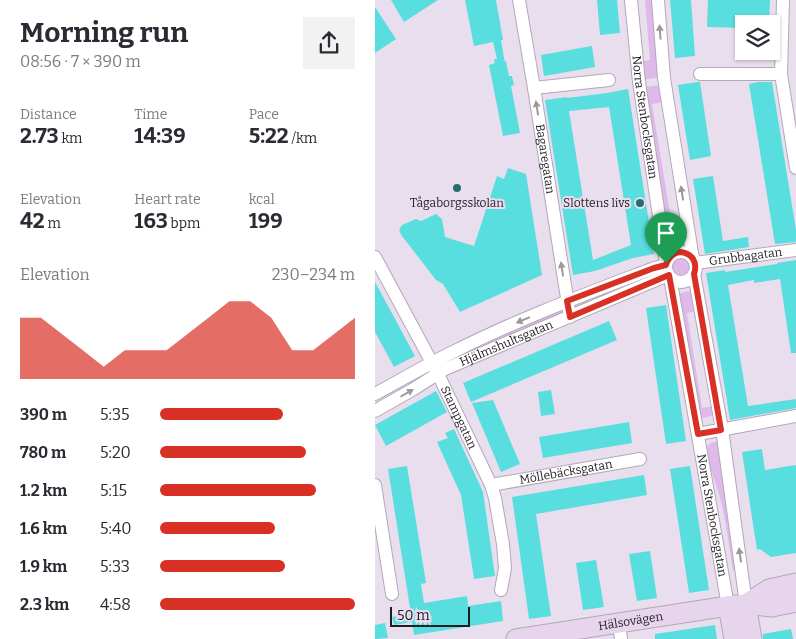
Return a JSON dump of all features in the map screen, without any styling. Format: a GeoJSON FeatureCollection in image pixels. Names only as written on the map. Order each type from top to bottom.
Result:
{"type":"FeatureCollection","features":[{"type":"Feature","properties":{"kind":"main road"},"geometry":{"type":"LineString","coordinates":[[737,605],[769,589],[796,583]]}},
{"type":"Feature","properties":{"kind":"main road"},"geometry":{"type":"LineString","coordinates":[[737,605],[772,607],[796,602]]}},
{"type":"Feature","properties":{"kind":"main road"},"geometry":{"type":"LineString","coordinates":[[734,639],[737,605]]}},
{"type":"Feature","properties":{"kind":"main road"},"geometry":{"type":"LineString","coordinates":[[737,605],[752,639]]}},
{"type":"Feature","properties":{"kind":"main road","name":"Hälsovägen"},"geometry":{"type":"LineString","coordinates":[[516,639],[620,631],[737,605]]}},
{"type":"Feature","properties":{"kind":"street","name":"Bagaregatan"},"geometry":{"type":"LineString","coordinates":[[519,0],[570,317]]}},
{"type":"Feature","properties":{"kind":"street","name":"Norra Stenbocksgatan"},"geometry":{"type":"LineString","coordinates":[[631,0],[639,82],[668,270],[698,434],[737,605]]}},
{"type":"Feature","properties":{"kind":"street","name":"Norra Stenbocksgatan"},"geometry":{"type":"LineString","coordinates":[[657,0],[663,78],[721,430],[737,605]]}},
{"type":"Feature","properties":{"kind":"street"},"geometry":{"type":"LineString","coordinates":[[783,0],[781,74],[796,168]]}},
{"type":"Feature","properties":{"kind":"street"},"geometry":{"type":"LineString","coordinates":[[700,74],[781,74]]}},
{"type":"Feature","properties":{"kind":"street"},"geometry":{"type":"LineString","coordinates":[[534,88],[609,80]]}},
{"type":"Feature","properties":{"kind":"street","name":"Grubbagatan"},"geometry":{"type":"LineString","coordinates":[[694,265],[796,250]]}},
{"type":"Feature","properties":{"kind":"street"},"geometry":{"type":"LineString","coordinates":[[677,253],[685,253],[694,265],[689,279],[683,282],[676,281],[668,270],[670,256],[677,253]]}},
{"type":"Feature","properties":{"kind":"street","name":"Stampgatan"},"geometry":{"type":"LineString","coordinates":[[375,257],[379,277],[435,368],[491,484],[503,544],[505,568],[501,590]]}},
{"type":"Feature","properties":{"kind":"street","name":"Hjälmshultsgatan"},"geometry":{"type":"LineString","coordinates":[[375,411],[435,368],[453,352],[567,301],[654,268],[668,270]]}},
{"type":"Feature","properties":{"kind":"street","name":"Hjälmshultsgatan"},"geometry":{"type":"LineString","coordinates":[[375,394],[435,368],[445,369],[570,317],[668,270]]}},
{"type":"Feature","properties":{"kind":"street"},"geometry":{"type":"LineString","coordinates":[[698,434],[796,416]]}},
{"type":"Feature","properties":{"kind":"street","name":"Möllebäcksgatan"},"geometry":{"type":"LineString","coordinates":[[491,484],[640,459]]}},
{"type":"Feature","properties":{"kind":"street"},"geometry":{"type":"LineString","coordinates":[[375,485],[392,594]]}},
{"type":"Feature","properties":{"kind":"shaded area"},"geometry":{"type":"Polygon","coordinates":[[[645,0],[652,0],[660,77],[642,80],[640,62],[650,60],[645,0]]]}},
{"type":"Feature","properties":{"kind":"shaded area"},"geometry":{"type":"Polygon","coordinates":[[[661,85],[664,102],[652,104],[672,226],[683,225],[686,239],[668,242],[644,87],[661,85]]]}},
{"type":"Feature","properties":{"kind":"shaded area"},"geometry":{"type":"Polygon","coordinates":[[[681,257],[687,260],[690,266],[687,272],[681,275],[675,272],[672,266],[675,260],[681,257]]]}},
{"type":"Feature","properties":{"kind":"shaded area"},"geometry":{"type":"Polygon","coordinates":[[[694,290],[698,311],[687,313],[702,408],[713,406],[715,415],[698,419],[676,294],[694,290]]]}},
{"type":"Feature","properties":{"kind":"shaded area"},"geometry":{"type":"Polygon","coordinates":[[[560,310],[563,315],[452,363],[450,357],[560,310]]]}},
{"type":"Feature","properties":{"kind":"shaded area"},"geometry":{"type":"Polygon","coordinates":[[[720,441],[737,570],[733,571],[721,501],[707,456],[709,445],[720,441]]]}},
{"type":"Feature","properties":{"kind":"building"},"geometry":{"type":"Polygon","coordinates":[[[391,0],[438,0],[404,22],[391,0]]]}},
{"type":"Feature","properties":{"kind":"building"},"geometry":{"type":"Polygon","coordinates":[[[465,0],[496,0],[504,58],[509,76],[512,76],[514,85],[511,86],[520,133],[503,136],[489,65],[495,63],[494,59],[497,59],[493,42],[474,46],[465,0]]]}},
{"type":"Feature","properties":{"kind":"building"},"geometry":{"type":"Polygon","coordinates":[[[597,0],[617,0],[620,33],[600,35],[597,0]]]}},
{"type":"Feature","properties":{"kind":"building"},"geometry":{"type":"Polygon","coordinates":[[[670,0],[691,0],[695,56],[675,58],[670,0]]]}},
{"type":"Feature","properties":{"kind":"building"},"geometry":{"type":"Polygon","coordinates":[[[708,0],[770,0],[769,15],[735,15],[735,28],[707,27],[708,0]]]}},
{"type":"Feature","properties":{"kind":"building"},"geometry":{"type":"Polygon","coordinates":[[[375,7],[396,39],[375,53],[375,7]]]}},
{"type":"Feature","properties":{"kind":"building"},"geometry":{"type":"Polygon","coordinates":[[[592,46],[595,67],[544,76],[541,55],[592,46]]]}},
{"type":"Feature","properties":{"kind":"building"},"geometry":{"type":"Polygon","coordinates":[[[700,82],[711,156],[690,160],[678,85],[700,82]]]}},
{"type":"Feature","properties":{"kind":"building"},"geometry":{"type":"Polygon","coordinates":[[[772,82],[796,230],[796,242],[775,244],[749,84],[772,82]]]}},
{"type":"Feature","properties":{"kind":"building"},"geometry":{"type":"Polygon","coordinates":[[[628,89],[654,254],[633,258],[595,271],[573,275],[545,100],[628,89]],[[609,107],[569,111],[593,260],[631,245],[609,107]]]}},
{"type":"Feature","properties":{"kind":"building"},"geometry":{"type":"Polygon","coordinates":[[[508,168],[526,174],[542,275],[460,312],[443,284],[436,280],[399,230],[402,225],[416,219],[421,221],[436,214],[442,219],[445,237],[474,246],[497,176],[504,179],[508,168]]]}},
{"type":"Feature","properties":{"kind":"building"},"geometry":{"type":"Polygon","coordinates":[[[713,176],[723,241],[748,237],[749,247],[705,254],[693,179],[713,176]]]}},
{"type":"Feature","properties":{"kind":"building"},"geometry":{"type":"Polygon","coordinates":[[[796,260],[796,353],[791,353],[780,279],[754,283],[754,280],[728,285],[748,406],[796,399],[796,408],[730,420],[706,273],[725,270],[725,272],[796,260]]]}},
{"type":"Feature","properties":{"kind":"building"},"geometry":{"type":"Polygon","coordinates":[[[375,282],[415,356],[394,367],[375,332],[375,282]]]}},
{"type":"Feature","properties":{"kind":"building"},"geometry":{"type":"Polygon","coordinates":[[[666,305],[686,441],[666,444],[646,308],[666,305]]]}},
{"type":"Feature","properties":{"kind":"building"},"geometry":{"type":"Polygon","coordinates":[[[609,321],[617,340],[471,402],[463,383],[609,321]]]}},
{"type":"Feature","properties":{"kind":"building"},"geometry":{"type":"Polygon","coordinates":[[[551,390],[555,414],[541,416],[538,392],[551,390]]]}},
{"type":"Feature","properties":{"kind":"building"},"geometry":{"type":"Polygon","coordinates":[[[436,391],[447,412],[386,446],[375,425],[436,391]]]}},
{"type":"Feature","properties":{"kind":"building"},"geometry":{"type":"Polygon","coordinates":[[[493,400],[520,464],[501,472],[472,403],[493,400]]]}},
{"type":"Feature","properties":{"kind":"building"},"geometry":{"type":"Polygon","coordinates":[[[629,422],[632,443],[543,458],[539,437],[629,422]]]}},
{"type":"Feature","properties":{"kind":"building"},"geometry":{"type":"Polygon","coordinates":[[[454,429],[483,492],[495,576],[474,579],[461,495],[437,442],[448,438],[445,433],[454,429]]]}},
{"type":"Feature","properties":{"kind":"building"},"geometry":{"type":"Polygon","coordinates":[[[762,449],[765,470],[796,465],[796,553],[771,557],[760,549],[757,550],[742,452],[762,449]]]}},
{"type":"Feature","properties":{"kind":"building"},"geometry":{"type":"Polygon","coordinates":[[[407,466],[426,583],[421,584],[424,603],[467,596],[468,606],[501,601],[503,621],[414,635],[412,622],[394,625],[392,617],[411,614],[388,469],[407,466]]]}},
{"type":"Feature","properties":{"kind":"building"},"geometry":{"type":"Polygon","coordinates":[[[690,466],[709,590],[689,593],[670,469],[690,466]]]}},
{"type":"Feature","properties":{"kind":"building"},"geometry":{"type":"Polygon","coordinates":[[[644,475],[647,495],[536,514],[551,616],[529,619],[512,497],[644,475]]]}},
{"type":"Feature","properties":{"kind":"building"},"geometry":{"type":"Polygon","coordinates":[[[650,551],[657,598],[637,601],[629,554],[650,551]]]}},
{"type":"Feature","properties":{"kind":"building"},"geometry":{"type":"Polygon","coordinates":[[[596,560],[604,607],[583,610],[576,563],[596,560]]]}},
{"type":"Feature","properties":{"kind":"building"},"geometry":{"type":"Polygon","coordinates":[[[385,623],[388,638],[375,639],[375,625],[385,623]]]}},
{"type":"Feature","properties":{"kind":"building"},"geometry":{"type":"Polygon","coordinates":[[[715,625],[717,639],[655,639],[655,634],[715,625]]]}},
{"type":"Feature","properties":{"kind":"building"},"geometry":{"type":"Polygon","coordinates":[[[791,629],[793,639],[763,639],[763,634],[791,629]]]}},
{"type":"Feature","properties":{"kind":"place","name":"Tågaborgsskolan"},"geometry":{"type":"Point","coordinates":[457,188]}},
{"type":"Feature","properties":{"kind":"place","name":"Slottens livs"},"geometry":{"type":"Point","coordinates":[640,203]}},
{"type":"Feature","properties":{"kind":"route"},"geometry":{"type":"LineString","coordinates":[[680,252],[689,255],[695,263],[694,274],[721,430],[698,434],[669,275],[570,317],[567,301],[666,265],[666,263],[670,256],[680,252]]}}]}
